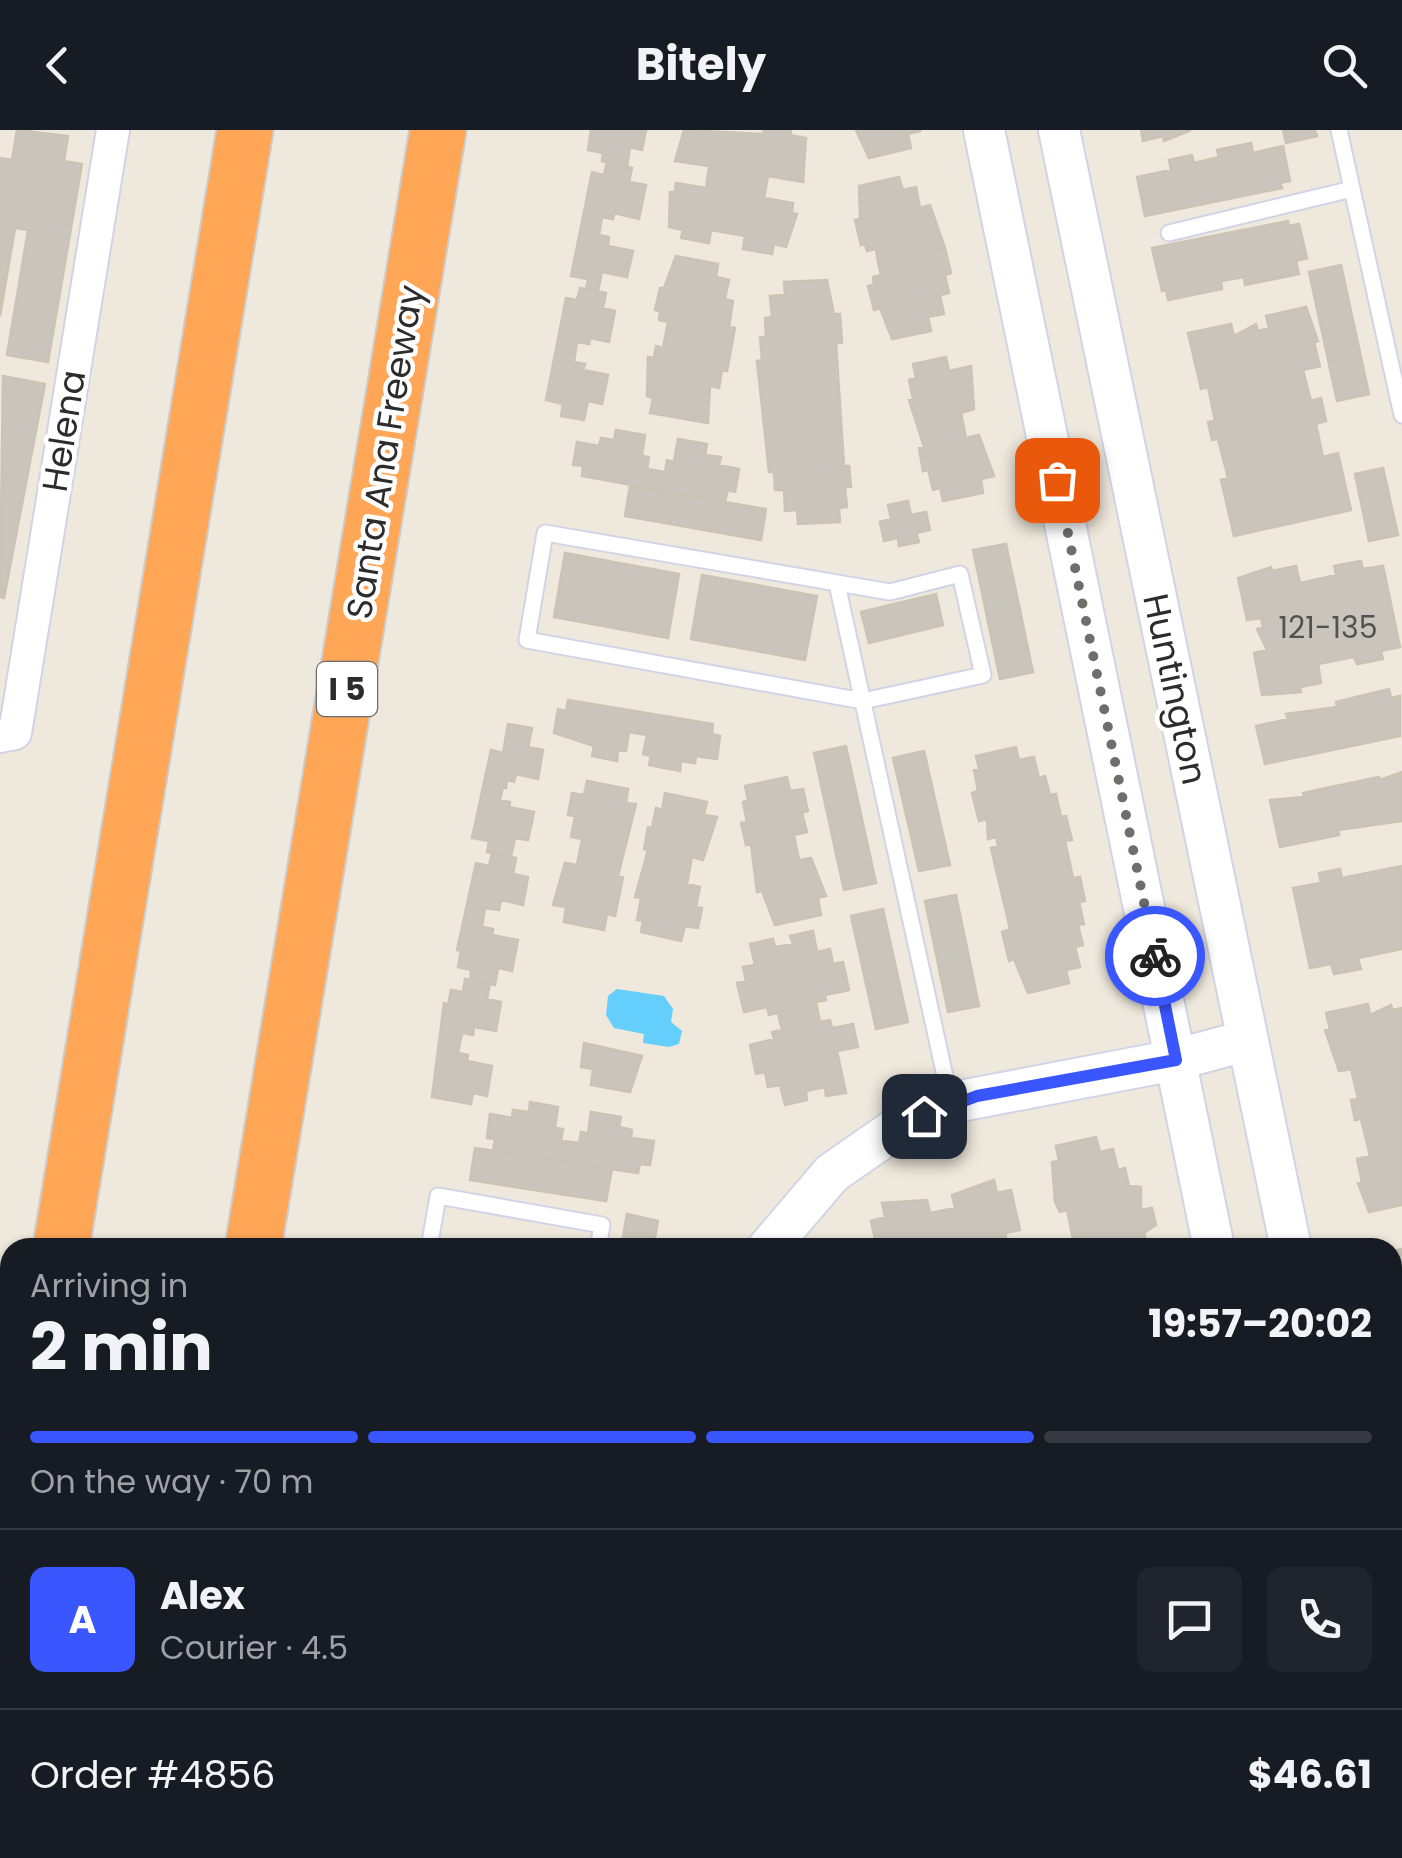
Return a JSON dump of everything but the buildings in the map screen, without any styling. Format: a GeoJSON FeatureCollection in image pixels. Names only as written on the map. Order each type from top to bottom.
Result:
{"type":"FeatureCollection","features":[{"type":"Feature","properties":{"kind":"highway"},"geometry":{"type":"LineString","coordinates":[[63,1238],[245,130]]}},
{"type":"Feature","properties":{"kind":"highway","name":"Santa Ana Freeway"},"geometry":{"type":"LineString","coordinates":[[255,1238],[438,130]]}},
{"type":"Feature","properties":{"kind":"street","name":"Helena"},"geometry":{"type":"LineString","coordinates":[[8,734],[112,130]]}},
{"type":"Feature","properties":{"kind":"street","name":"Huntington"},"geometry":{"type":"LineString","coordinates":[[984,130],[1212,1238]]}},
{"type":"Feature","properties":{"kind":"street","name":"Huntington"},"geometry":{"type":"LineString","coordinates":[[1060,130],[1289,1238]]}},
{"type":"Feature","properties":{"kind":"street"},"geometry":{"type":"LineString","coordinates":[[776,1238],[801,1204],[863,1148],[950,1103],[1176,1060],[1248,1040]]}},
{"type":"Feature","properties":{"kind":"lane"},"geometry":{"type":"LineString","coordinates":[[1339,130],[1402,415]]}},
{"type":"Feature","properties":{"kind":"lane"},"geometry":{"type":"LineString","coordinates":[[1169,233],[1352,189]]}},
{"type":"Feature","properties":{"kind":"lane"},"geometry":{"type":"LineString","coordinates":[[546,534],[836,584],[890,592],[960,574],[982,675],[862,701],[527,640],[546,534]]}},
{"type":"Feature","properties":{"kind":"lane"},"geometry":{"type":"LineString","coordinates":[[836,584],[950,1103]]}},
{"type":"Feature","properties":{"kind":"lane"},"geometry":{"type":"LineString","coordinates":[[431,1238],[438,1196],[602,1226],[600,1238]]}},
{"type":"Feature","properties":{"kind":"water"},"geometry":{"type":"Polygon","coordinates":[[[617,989],[664,996],[673,1009],[671,1022],[682,1031],[679,1044],[669,1047],[643,1043],[644,1034],[614,1028],[606,1015],[608,996],[617,989]]]}},
{"type":"Feature","properties":{"kind":"way so far"},"geometry":{"type":"LineString","coordinates":[[1057,480],[1155,956]]}},
{"type":"Feature","properties":{"kind":"route"},"geometry":{"type":"LineString","coordinates":[[924,1116],[977,1096],[1176,1060],[1155,956]]}}]}
